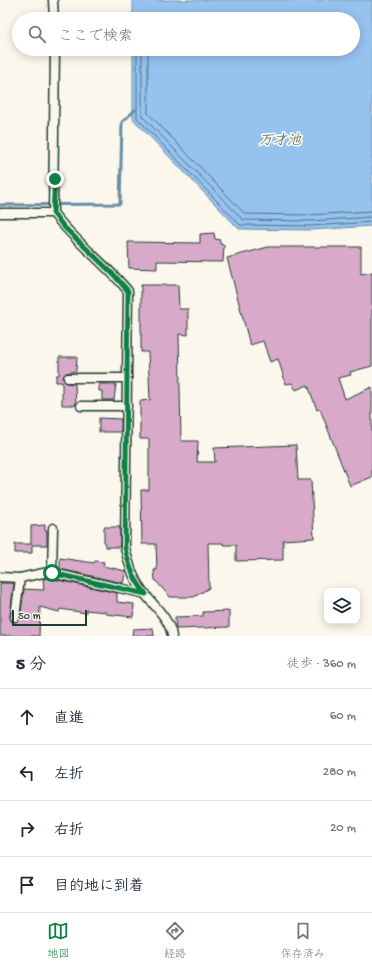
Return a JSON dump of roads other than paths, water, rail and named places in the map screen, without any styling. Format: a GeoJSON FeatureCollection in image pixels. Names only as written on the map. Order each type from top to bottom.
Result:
{"type":"FeatureCollection","features":[{"type":"Feature","properties":{"kind":"street"},"geometry":{"type":"LineString","coordinates":[[53,0],[54,12]]}},
{"type":"Feature","properties":{"kind":"street"},"geometry":{"type":"LineString","coordinates":[[55,56],[53,213],[64,227],[114,275],[128,291],[125,548],[129,566],[138,584],[170,625],[172,636]]}},
{"type":"Feature","properties":{"kind":"street"},"geometry":{"type":"LineString","coordinates":[[0,213],[53,213]]}},
{"type":"Feature","properties":{"kind":"street"},"geometry":{"type":"LineString","coordinates":[[68,378],[127,378]]}},
{"type":"Feature","properties":{"kind":"street"},"geometry":{"type":"LineString","coordinates":[[81,406],[126,406]]}},
{"type":"Feature","properties":{"kind":"street"},"geometry":{"type":"LineString","coordinates":[[52,573],[53,528]]}},
{"type":"Feature","properties":{"kind":"street"},"geometry":{"type":"LineString","coordinates":[[0,577],[20,578],[48,572],[146,594]]}},
{"type":"Feature","properties":{"kind":"street"},"geometry":{"type":"LineString","coordinates":[[15,617],[20,578]]}},
{"type":"Feature","properties":{"kind":"water","name":"万才池"},"geometry":{"type":"Polygon","coordinates":[[[133,0],[372,0],[372,226],[311,230],[239,229],[133,119],[133,56],[360,56],[360,12],[133,12],[133,0]]]}},
{"type":"Feature","properties":{"kind":"waterway"},"geometry":{"type":"LineString","coordinates":[[0,205],[120,204],[122,122],[135,110]]}}]}
